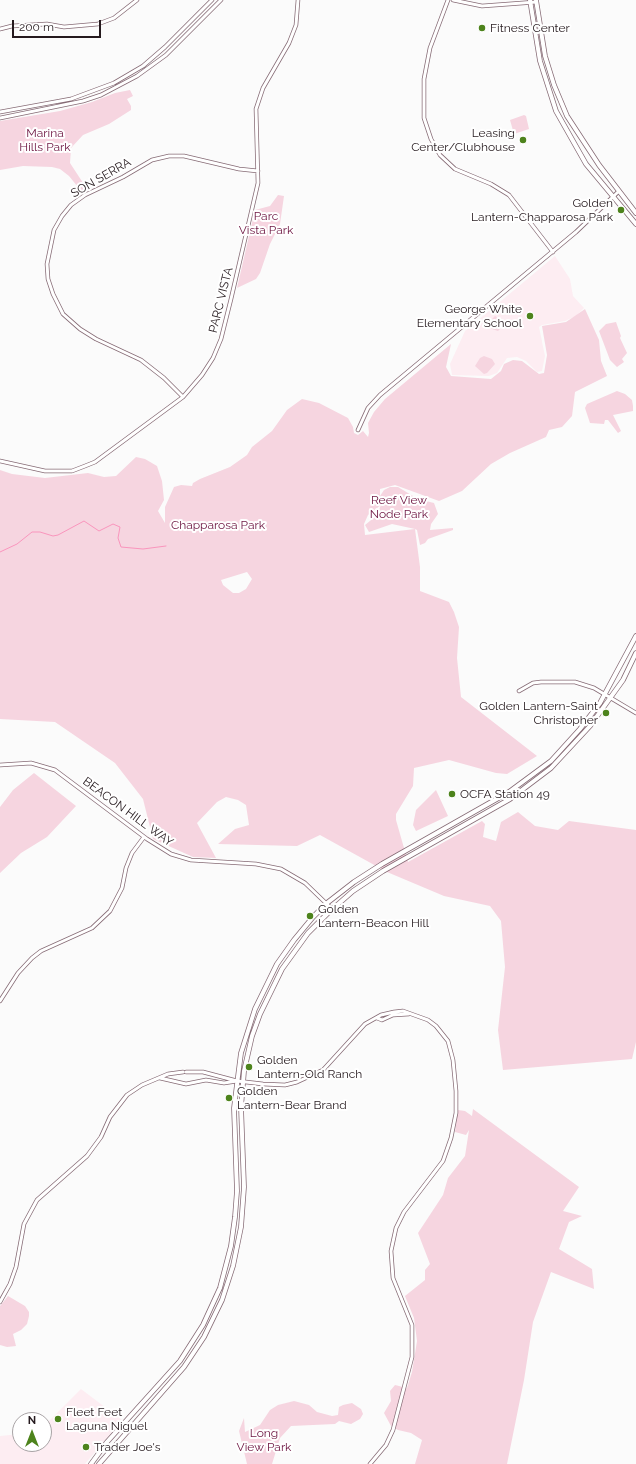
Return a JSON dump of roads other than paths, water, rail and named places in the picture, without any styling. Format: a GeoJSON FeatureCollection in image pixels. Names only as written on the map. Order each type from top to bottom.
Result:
{"type":"FeatureCollection","features":[{"type":"Feature","properties":{"kind":"main road"},"geometry":{"type":"LineString","coordinates":[[530,1],[540,61],[556,111],[580,154],[636,224]]}},
{"type":"Feature","properties":{"kind":"main road"},"geometry":{"type":"LineString","coordinates":[[536,1],[542,45],[560,100],[567,116],[618,192],[636,212]]}},
{"type":"Feature","properties":{"kind":"main road"},"geometry":{"type":"LineString","coordinates":[[91,1464],[107,1442],[180,1361],[204,1325],[220,1288],[231,1246],[236,1208],[234,1118],[237,1081],[247,1030],[263,990],[288,948],[327,903],[354,882],[382,864],[484,807],[531,777],[551,761],[580,729],[605,696],[636,636]]}},
{"type":"Feature","properties":{"kind":"main road"},"geometry":{"type":"LineString","coordinates":[[98,1464],[184,1367],[204,1337],[222,1300],[233,1266],[242,1227],[244,1187],[241,1120],[243,1082],[252,1036],[274,983],[304,938],[332,909],[353,891],[383,871],[510,799],[551,768],[582,737],[610,698],[636,653]]}},
{"type":"Feature","properties":{"kind":"street"},"geometry":{"type":"LineString","coordinates":[[0,29],[12,26],[47,24],[70,26],[98,24],[114,18],[137,0]]}},
{"type":"Feature","properties":{"kind":"street"},"geometry":{"type":"LineString","coordinates":[[0,112],[71,99],[114,83],[143,66],[166,47],[212,0]]}},
{"type":"Feature","properties":{"kind":"street"},"geometry":{"type":"LineString","coordinates":[[0,118],[83,101],[101,95],[125,82],[166,55],[221,0]]}},
{"type":"Feature","properties":{"kind":"street","name":"PARC VISTA"},"geometry":{"type":"LineString","coordinates":[[0,461],[45,471],[72,471],[95,462],[183,397],[206,369],[213,358],[221,339],[253,204],[258,171],[255,125],[256,109],[263,88],[289,43],[296,25],[299,10],[298,0]]}},
{"type":"Feature","properties":{"kind":"street"},"geometry":{"type":"LineString","coordinates":[[448,0],[430,48],[424,79],[424,118],[431,139],[440,154],[455,169],[491,184],[509,195],[553,252]]}},
{"type":"Feature","properties":{"kind":"street"},"geometry":{"type":"LineString","coordinates":[[453,0],[482,6],[536,1]]}},
{"type":"Feature","properties":{"kind":"street","name":"SON SERRA"},"geometry":{"type":"LineString","coordinates":[[183,397],[164,378],[141,360],[96,339],[80,329],[63,314],[48,280],[47,264],[54,230],[62,216],[76,202],[152,160],[170,156],[184,156],[240,169],[258,171]]}},
{"type":"Feature","properties":{"kind":"street"},"geometry":{"type":"LineString","coordinates":[[358,430],[368,408],[380,395],[553,252],[618,192]]}},
{"type":"Feature","properties":{"kind":"street"},"geometry":{"type":"LineString","coordinates":[[518,691],[537,682],[564,681],[586,686],[636,713]]}},
{"type":"Feature","properties":{"kind":"street","name":"BEACON HILL WAY"},"geometry":{"type":"LineString","coordinates":[[0,765],[31,763],[55,770],[144,837],[171,854],[191,860],[256,864],[281,869],[301,880],[332,909]]}},
{"type":"Feature","properties":{"kind":"street"},"geometry":{"type":"LineString","coordinates":[[0,1001],[18,973],[32,958],[41,952],[92,928],[110,911],[122,888],[126,868],[132,854],[144,837]]}},
{"type":"Feature","properties":{"kind":"street"},"geometry":{"type":"LineString","coordinates":[[0,1302],[10,1284],[16,1267],[24,1224],[38,1200],[87,1156],[101,1137],[114,1112],[127,1095],[142,1085],[168,1074],[185,1072],[202,1072],[243,1082],[285,1085],[313,1076],[331,1063],[365,1024],[377,1018],[382,1020],[393,1015],[417,1015],[436,1026],[448,1041],[454,1069],[456,1113],[451,1138],[443,1161],[404,1212],[396,1228],[391,1251],[391,1268],[396,1287],[409,1314],[413,1346],[410,1366],[393,1430],[386,1445],[370,1464]]}},
{"type":"Feature","properties":{"kind":"street"},"geometry":{"type":"LineString","coordinates":[[160,1078],[186,1084],[206,1080],[224,1082],[237,1081]]}},
{"type":"Feature","properties":{"kind":"waterway"},"geometry":{"type":"LineString","coordinates":[[0,552],[17,544],[32,532],[40,532],[53,536],[58,535],[84,521],[99,531],[113,524],[120,527],[118,538],[121,547],[143,549],[166,546]]}},
{"type":"Feature","properties":{"kind":"place","name":"Fitness Center"},"geometry":{"type":"Point","coordinates":[482,28]}},
{"type":"Feature","properties":{"kind":"place","name":"Leasing Center/Clubhouse"},"geometry":{"type":"Point","coordinates":[523,140]}},
{"type":"Feature","properties":{"kind":"place","name":"Golden Lantern-Chapparosa Park"},"geometry":{"type":"Point","coordinates":[621,210]}},
{"type":"Feature","properties":{"kind":"place","name":"George White Elementary School"},"geometry":{"type":"Point","coordinates":[530,316]}},
{"type":"Feature","properties":{"kind":"place","name":"Golden Lantern-Saint Christopher"},"geometry":{"type":"Point","coordinates":[606,713]}},
{"type":"Feature","properties":{"kind":"place","name":"OCFA Station 49"},"geometry":{"type":"Point","coordinates":[452,794]}},
{"type":"Feature","properties":{"kind":"place","name":"Golden Lantern-Beacon Hill"},"geometry":{"type":"Point","coordinates":[310,916]}},
{"type":"Feature","properties":{"kind":"place","name":"Golden Lantern-Old Ranch"},"geometry":{"type":"Point","coordinates":[249,1067]}},
{"type":"Feature","properties":{"kind":"place","name":"Golden Lantern-Bear Brand"},"geometry":{"type":"Point","coordinates":[229,1098]}},
{"type":"Feature","properties":{"kind":"place","name":"Fleet Feet Laguna Niguel"},"geometry":{"type":"Point","coordinates":[58,1419]}},
{"type":"Feature","properties":{"kind":"place","name":"Trader Joe's"},"geometry":{"type":"Point","coordinates":[86,1447]}},
{"type":"Feature","properties":{"kind":"park label","name":"Marina Hills Park"},"geometry":{"type":"Point","coordinates":[45,140]}},
{"type":"Feature","properties":{"kind":"park label","name":"Parc Vista Park"},"geometry":{"type":"Point","coordinates":[266,223]}},
{"type":"Feature","properties":{"kind":"park label","name":"Reef View Node Park"},"geometry":{"type":"Point","coordinates":[399,507]}},
{"type":"Feature","properties":{"kind":"park label","name":"Chapparosa Park"},"geometry":{"type":"Point","coordinates":[218,525]}},
{"type":"Feature","properties":{"kind":"park label","name":"Long View Park"},"geometry":{"type":"Point","coordinates":[264,1440]}}]}
